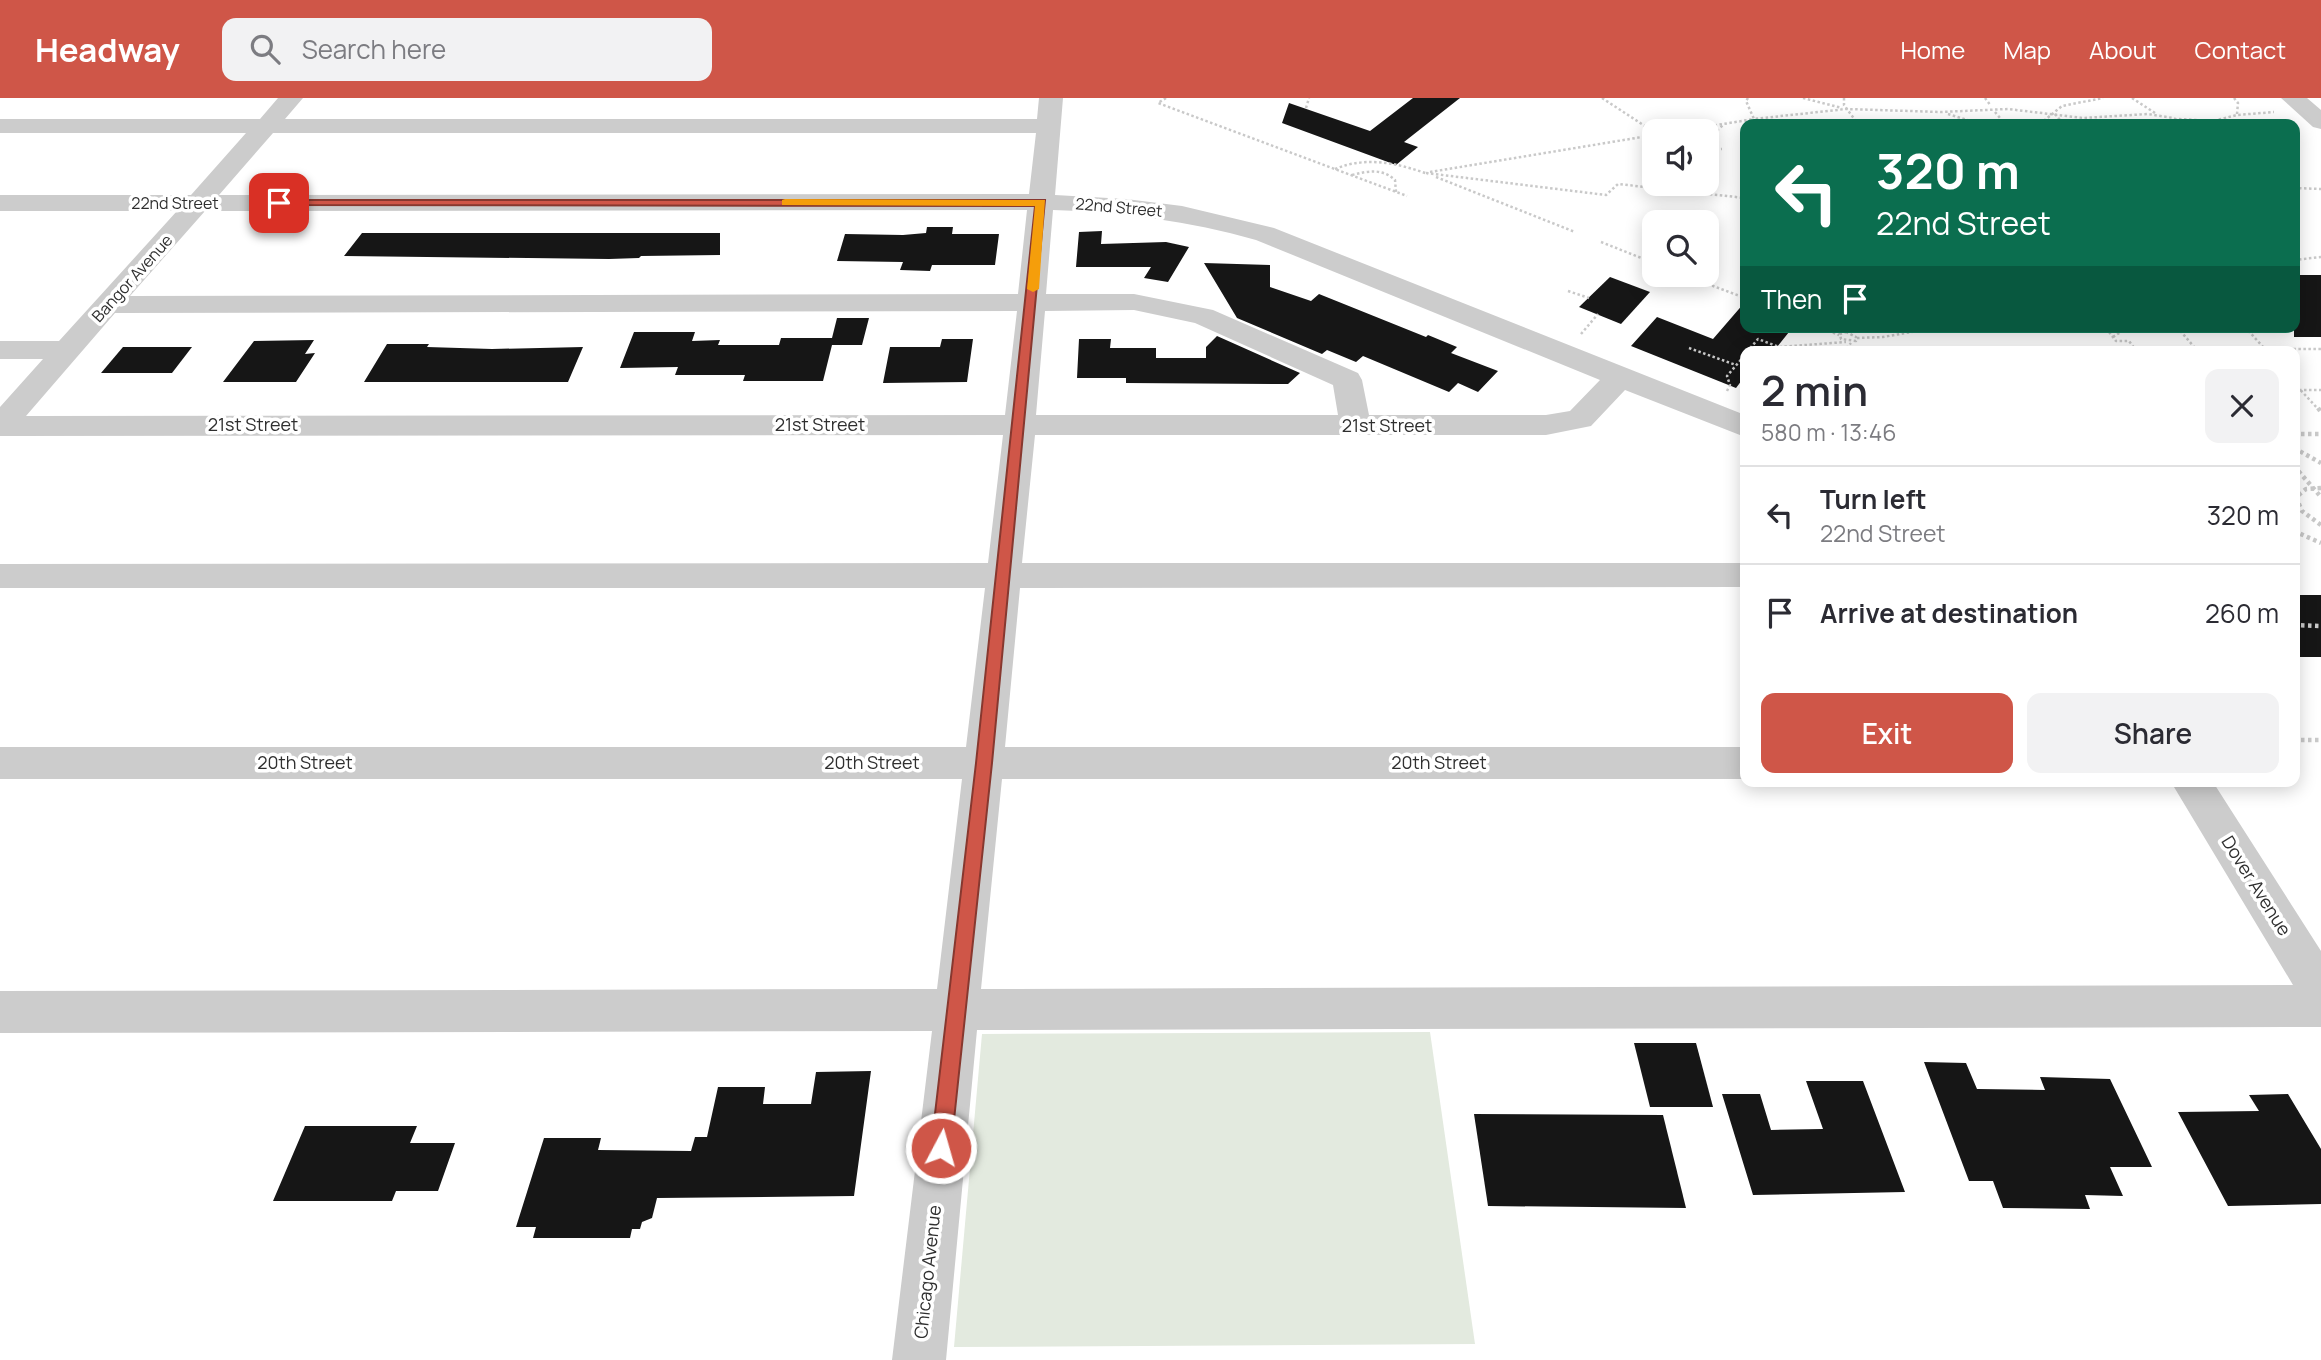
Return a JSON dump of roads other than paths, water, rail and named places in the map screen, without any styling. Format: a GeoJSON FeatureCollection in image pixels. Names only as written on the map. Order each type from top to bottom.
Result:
{"type":"FeatureCollection","features":[{"type":"Feature","properties":{"kind":"street","name":"Bangor Avenue"},"geometry":{"type":"LineString","coordinates":[[0,426],[291,98]]}},
{"type":"Feature","properties":{"kind":"street"},"geometry":{"type":"LineString","coordinates":[[2285,105],[2321,122]]}},
{"type":"Feature","properties":{"kind":"street"},"geometry":{"type":"LineString","coordinates":[[0,126],[266,126],[1050,112]]}},
{"type":"Feature","properties":{"kind":"street","name":"Chicago Avenue"},"geometry":{"type":"LineString","coordinates":[[919,1360],[1020,425],[1050,112]]}},
{"type":"Feature","properties":{"kind":"street","name":"22nd Street"},"geometry":{"type":"LineString","coordinates":[[0,203],[1041,202],[1138,206],[1242,227],[1620,377]]}},
{"type":"Feature","properties":{"kind":"street"},"geometry":{"type":"LineString","coordinates":[[108,304],[1134,302],[1203,316],[1348,380],[1355,426]]}},
{"type":"Feature","properties":{"kind":"street"},"geometry":{"type":"LineString","coordinates":[[0,350],[63,356]]}},
{"type":"Feature","properties":{"kind":"street"},"geometry":{"type":"LineString","coordinates":[[0,362],[63,356]]}},
{"type":"Feature","properties":{"kind":"street"},"geometry":{"type":"LineString","coordinates":[[1620,377],[1740,425]]}},
{"type":"Feature","properties":{"kind":"street","name":"21st Street"},"geometry":{"type":"LineString","coordinates":[[0,426],[1546,425],[1573,422],[1588,414],[1620,377]]}},
{"type":"Feature","properties":{"kind":"street"},"geometry":{"type":"LineString","coordinates":[[0,576],[1740,575]]}},
{"type":"Feature","properties":{"kind":"street","name":"20th Street"},"geometry":{"type":"LineString","coordinates":[[0,763],[1740,763]]}},
{"type":"Feature","properties":{"kind":"street","name":"Dover Avenue"},"geometry":{"type":"LineString","coordinates":[[2194,787],[2321,990]]}},
{"type":"Feature","properties":{"kind":"street"},"geometry":{"type":"LineString","coordinates":[[0,1012],[955,1012],[2321,1006]]}}]}
